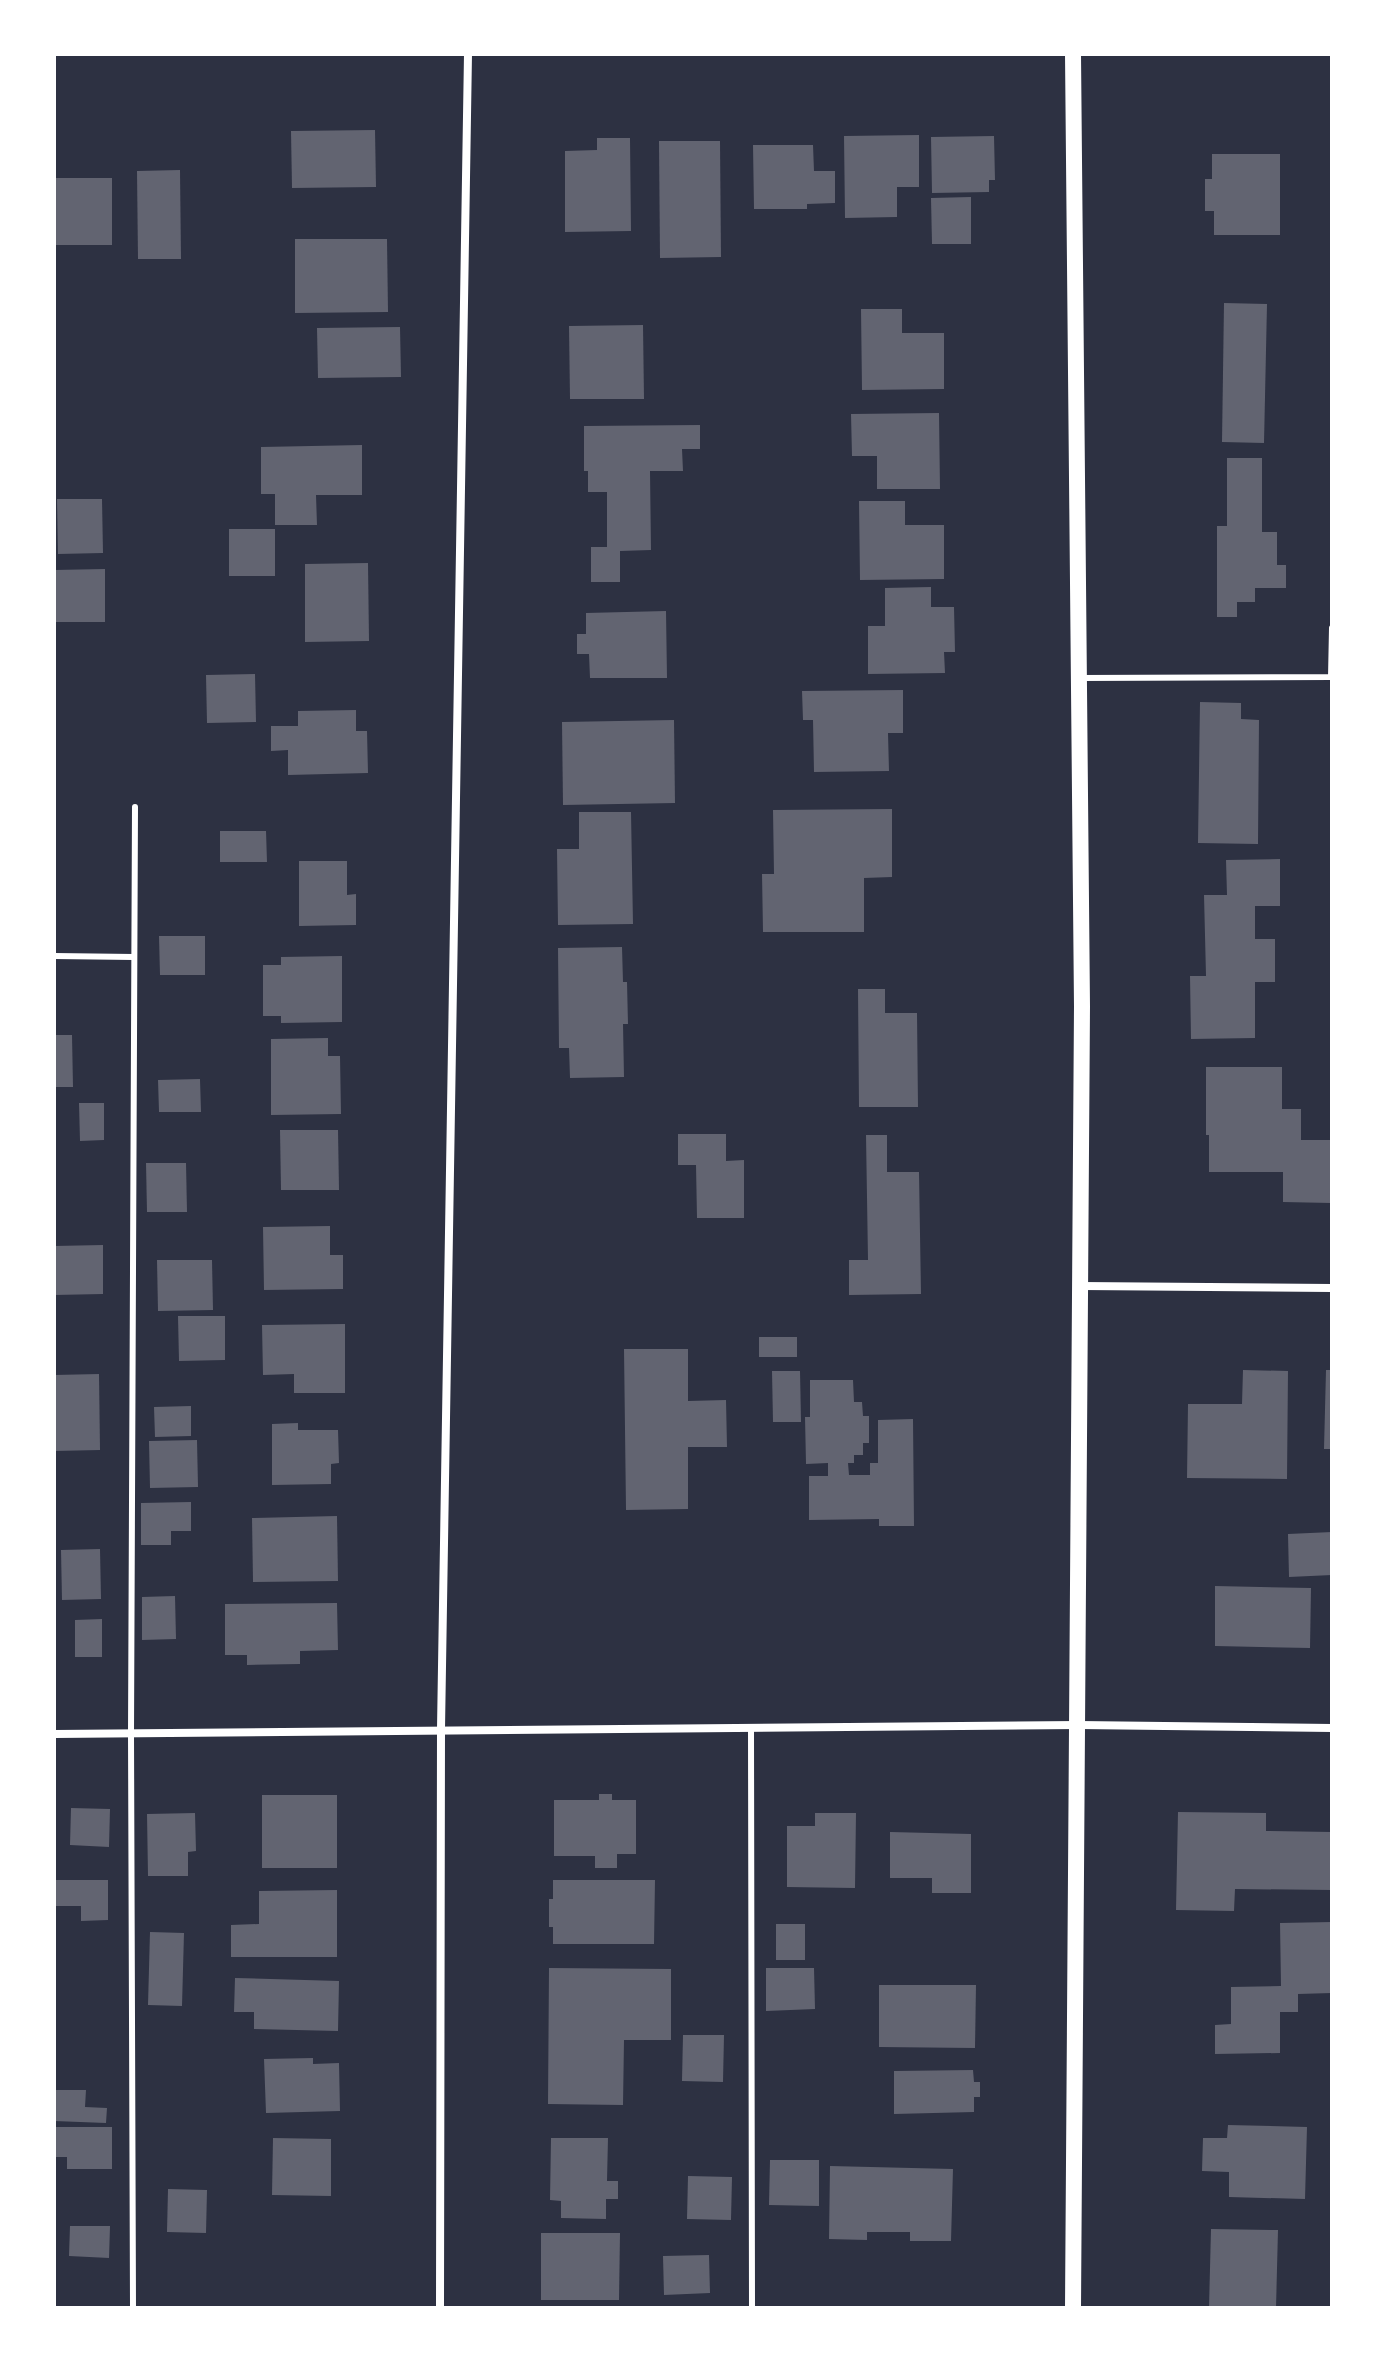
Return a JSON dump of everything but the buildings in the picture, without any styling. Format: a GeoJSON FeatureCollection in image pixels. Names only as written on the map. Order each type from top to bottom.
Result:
{"type":"FeatureCollection","features":[{"type":"Feature","properties":{"kind":"main road"},"geometry":{"type":"LineString","coordinates":[[1073,54],[1082,1006],[1073,2308]]}},
{"type":"Feature","properties":{"kind":"street"},"geometry":{"type":"LineString","coordinates":[[440,2308],[441,1729],[468,54]]}},
{"type":"Feature","properties":{"kind":"street"},"geometry":{"type":"LineString","coordinates":[[1081,1286],[1332,1288]]}},
{"type":"Feature","properties":{"kind":"street"},"geometry":{"type":"LineString","coordinates":[[54,1734],[1079,1725],[1332,1728]]}},
{"type":"Feature","properties":{"kind":"lane"},"geometry":{"type":"LineString","coordinates":[[1079,678],[1331,677],[1332,628]]}},
{"type":"Feature","properties":{"kind":"lane"},"geometry":{"type":"LineString","coordinates":[[133,2308],[131,1733],[135,807]]}},
{"type":"Feature","properties":{"kind":"lane"},"geometry":{"type":"LineString","coordinates":[[54,956],[134,957]]}},
{"type":"Feature","properties":{"kind":"lane"},"geometry":{"type":"LineString","coordinates":[[751,1727],[752,2308]]}}]}
